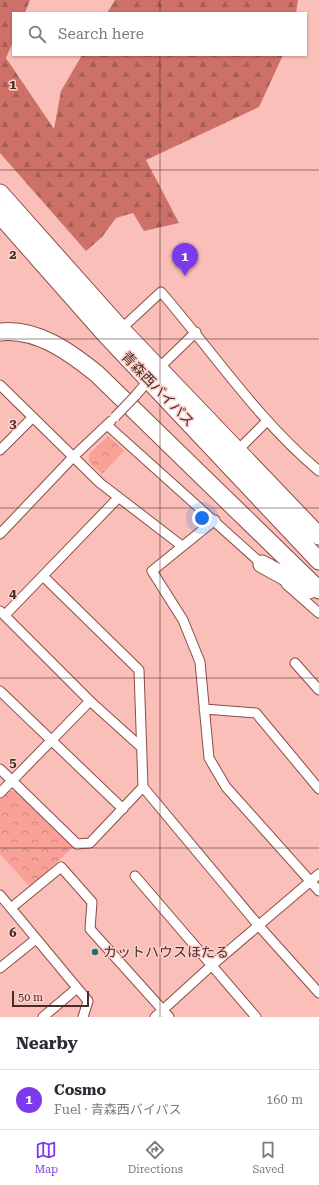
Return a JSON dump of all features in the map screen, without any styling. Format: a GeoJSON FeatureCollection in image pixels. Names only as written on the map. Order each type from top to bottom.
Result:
{"type":"FeatureCollection","features":[{"type":"Feature","properties":{"kind":"highway","name":"青森西バイパス"},"geometry":{"type":"LineString","coordinates":[[0,193],[121,329],[154,374],[319,561]]}},
{"type":"Feature","properties":{"kind":"highway","name":"青森西バイパス"},"geometry":{"type":"LineString","coordinates":[[0,215],[105,334],[154,374],[238,450],[319,536]]}},
{"type":"Feature","properties":{"kind":"highway"},"geometry":{"type":"LineString","coordinates":[[0,332],[34,336],[54,344],[75,356],[97,374],[319,590]]}},
{"type":"Feature","properties":{"kind":"highway"},"geometry":{"type":"LineString","coordinates":[[262,564],[298,582],[319,596]]}},
{"type":"Feature","properties":{"kind":"street"},"geometry":{"type":"LineString","coordinates":[[121,329],[161,292],[196,332],[267,421],[319,471]]}},
{"type":"Feature","properties":{"kind":"street"},"geometry":{"type":"LineString","coordinates":[[0,534],[74,456],[115,418],[154,374],[196,332]]}},
{"type":"Feature","properties":{"kind":"street"},"geometry":{"type":"LineString","coordinates":[[0,385],[100,483],[182,546]]}},
{"type":"Feature","properties":{"kind":"street"},"geometry":{"type":"LineString","coordinates":[[0,450],[32,418]]}},
{"type":"Feature","properties":{"kind":"street"},"geometry":{"type":"LineString","coordinates":[[238,450],[267,421]]}},
{"type":"Feature","properties":{"kind":"street"},"geometry":{"type":"LineString","coordinates":[[107,426],[319,613]]}},
{"type":"Feature","properties":{"kind":"street"},"geometry":{"type":"LineString","coordinates":[[118,498],[44,577],[2,613],[90,701],[142,746]]}},
{"type":"Feature","properties":{"kind":"street"},"geometry":{"type":"LineString","coordinates":[[215,520],[152,571],[183,620],[200,662],[209,758],[226,787],[319,891]]}},
{"type":"Feature","properties":{"kind":"street"},"geometry":{"type":"LineString","coordinates":[[44,577],[139,670],[143,787],[259,926],[319,993]]}},
{"type":"Feature","properties":{"kind":"street"},"geometry":{"type":"LineString","coordinates":[[295,663],[319,690]]}},
{"type":"Feature","properties":{"kind":"street"},"geometry":{"type":"LineString","coordinates":[[0,691],[122,809]]}},
{"type":"Feature","properties":{"kind":"street"},"geometry":{"type":"LineString","coordinates":[[0,793],[90,701]]}},
{"type":"Feature","properties":{"kind":"street"},"geometry":{"type":"LineString","coordinates":[[204,709],[256,713],[319,789]]}},
{"type":"Feature","properties":{"kind":"street"},"geometry":{"type":"LineString","coordinates":[[0,770],[77,844],[90,843],[143,787]]}},
{"type":"Feature","properties":{"kind":"street"},"geometry":{"type":"LineString","coordinates":[[11,908],[61,868],[92,902],[90,929],[166,1014]]}},
{"type":"Feature","properties":{"kind":"street"},"geometry":{"type":"LineString","coordinates":[[155,1017],[166,1014],[211,966],[319,874]]}},
{"type":"Feature","properties":{"kind":"street"},"geometry":{"type":"LineString","coordinates":[[135,876],[256,1017]]}},
{"type":"Feature","properties":{"kind":"street"},"geometry":{"type":"LineString","coordinates":[[0,895],[76,989],[88,1001],[83,1017]]}},
{"type":"Feature","properties":{"kind":"street"},"geometry":{"type":"LineString","coordinates":[[0,968],[36,939]]}},
{"type":"Feature","properties":{"kind":"street"},"geometry":{"type":"LineString","coordinates":[[43,1017],[76,989]]}},
{"type":"Feature","properties":{"kind":"green space"},"geometry":{"type":"Polygon","coordinates":[[[0,0],[30,0],[25,12],[12,12],[12,44],[6,58],[54,129],[61,91],[81,56],[283,56],[259,107],[146,160],[179,223],[144,231],[133,213],[116,218],[102,237],[86,251],[0,153],[0,0]]]}},
{"type":"Feature","properties":{"kind":"green space"},"geometry":{"type":"Polygon","coordinates":[[[115,0],[298,0],[296,12],[108,12],[115,0]]]}},
{"type":"Feature","properties":{"kind":"green space"},"geometry":{"type":"Polygon","coordinates":[[[108,436],[124,451],[102,474],[89,462],[89,454],[108,436]]]}},
{"type":"Feature","properties":{"kind":"green space"},"geometry":{"type":"Polygon","coordinates":[[[9,791],[15,791],[73,847],[30,887],[0,854],[0,800],[9,791]]]}},
{"type":"Feature","properties":{"kind":"place","name":"Cosmo"},"geometry":{"type":"Point","coordinates":[185,276]}},
{"type":"Feature","properties":{"kind":"place","name":"カットハウスほたる"},"geometry":{"type":"Point","coordinates":[95,952]}}]}
